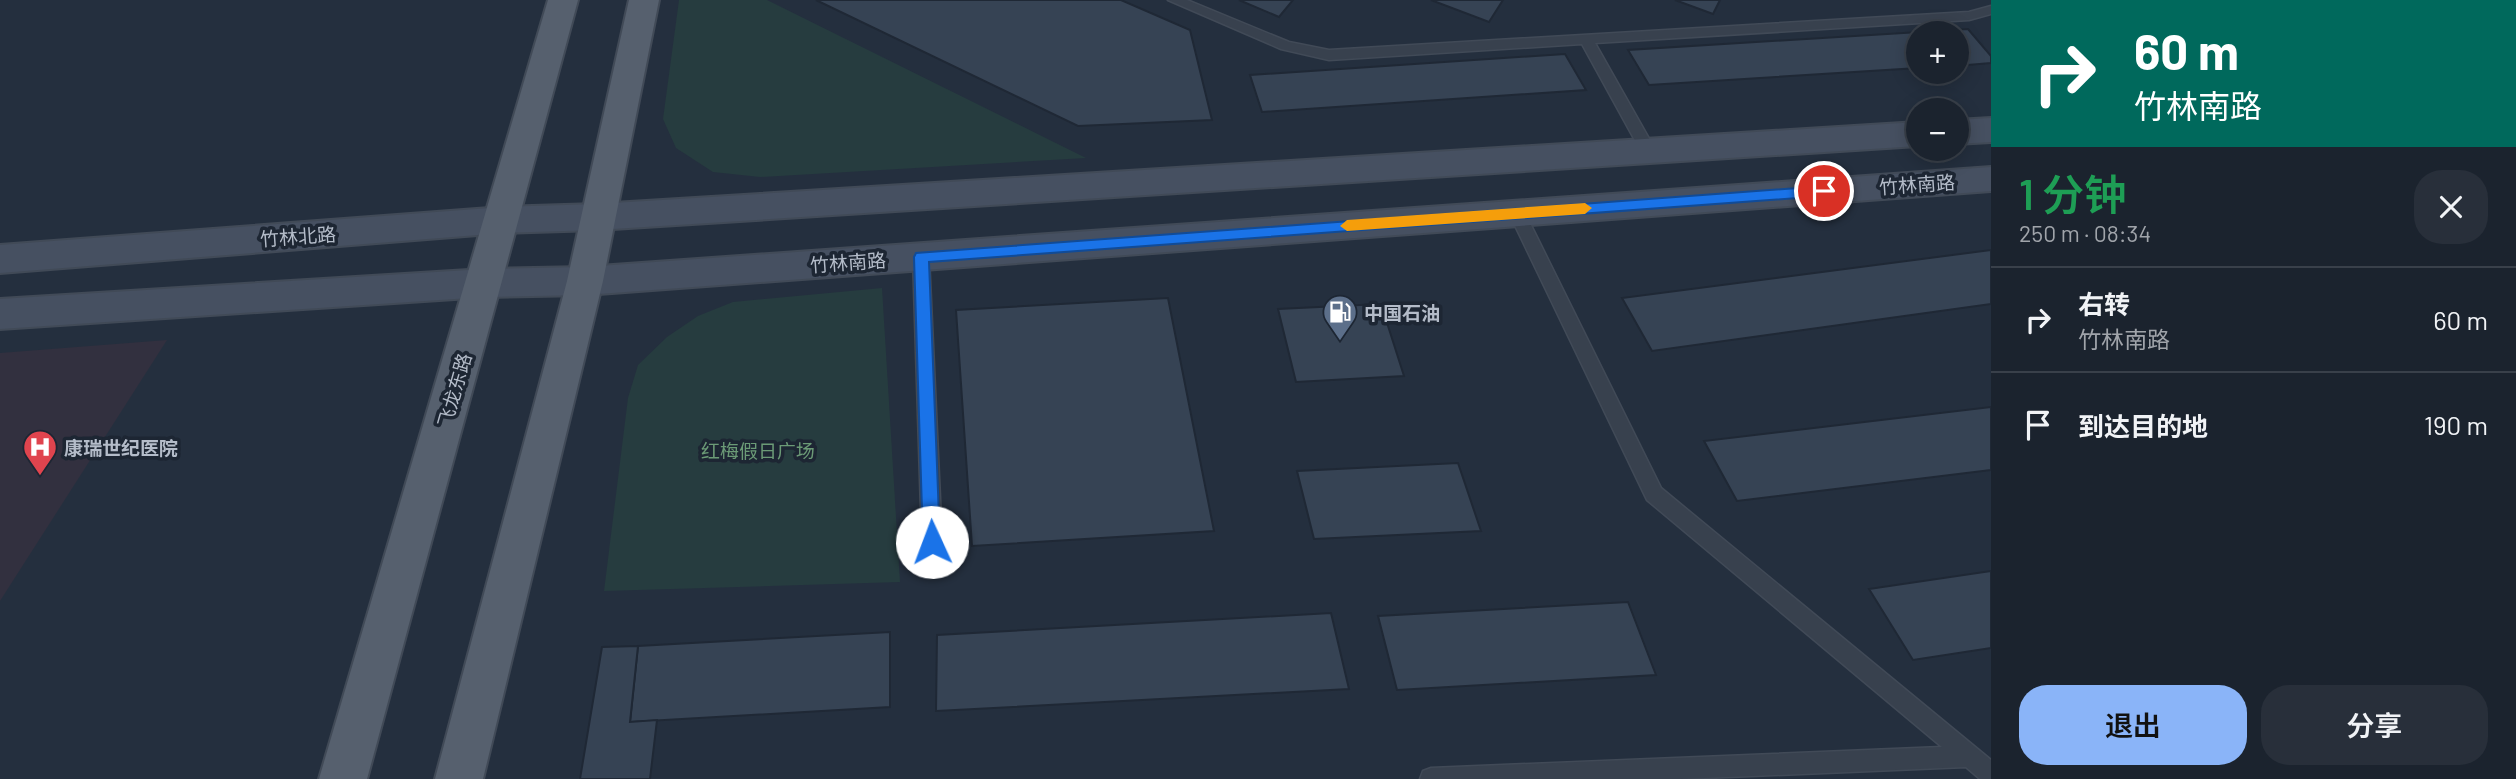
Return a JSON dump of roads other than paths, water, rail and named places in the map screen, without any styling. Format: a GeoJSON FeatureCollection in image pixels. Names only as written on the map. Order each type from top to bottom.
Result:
{"type":"FeatureCollection","features":[{"type":"Feature","properties":{"kind":"main road","name":"飞龙东路"},"geometry":{"type":"LineString","coordinates":[[343,779],[563,0]]}},
{"type":"Feature","properties":{"kind":"main road"},"geometry":{"type":"LineString","coordinates":[[459,779],[585,281],[644,0]]}},
{"type":"Feature","properties":{"kind":"main road"},"geometry":{"type":"LineString","coordinates":[[1969,131],[1991,130]]}},
{"type":"Feature","properties":{"kind":"main road"},"geometry":{"type":"LineString","coordinates":[[597,217],[1906,135]]}},
{"type":"Feature","properties":{"kind":"main road","name":"竹林南路"},"geometry":{"type":"LineString","coordinates":[[585,281],[1991,179]]}},
{"type":"Feature","properties":{"kind":"main road","name":"竹林北路"},"geometry":{"type":"LineString","coordinates":[[0,259],[503,220],[597,217]]}},
{"type":"Feature","properties":{"kind":"main road"},"geometry":{"type":"LineString","coordinates":[[0,314],[485,283],[585,281]]}},
{"type":"Feature","properties":{"kind":"lane"},"geometry":{"type":"LineString","coordinates":[[1175,0],[1286,46],[1329,55],[1969,16],[1991,10]]}},
{"type":"Feature","properties":{"kind":"lane"},"geometry":{"type":"LineString","coordinates":[[1587,41],[1648,151]]}},
{"type":"Feature","properties":{"kind":"lane"},"geometry":{"type":"LineString","coordinates":[[1517,213],[1654,495],[1991,774]]}},
{"type":"Feature","properties":{"kind":"lane"},"geometry":{"type":"LineString","coordinates":[[921,257],[932,542]]}},
{"type":"Feature","properties":{"kind":"lane"},"geometry":{"type":"LineString","coordinates":[[1432,779],[1969,756]]}},
{"type":"Feature","properties":{"kind":"place","name":"中国石油"},"geometry":{"type":"Point","coordinates":[1340,342]}},
{"type":"Feature","properties":{"kind":"place","name":"康瑞世纪医院"},"geometry":{"type":"Point","coordinates":[40,477]}},
{"type":"Feature","properties":{"kind":"park label","name":"红梅假日广场"},"geometry":{"type":"Point","coordinates":[758,450]}}]}
